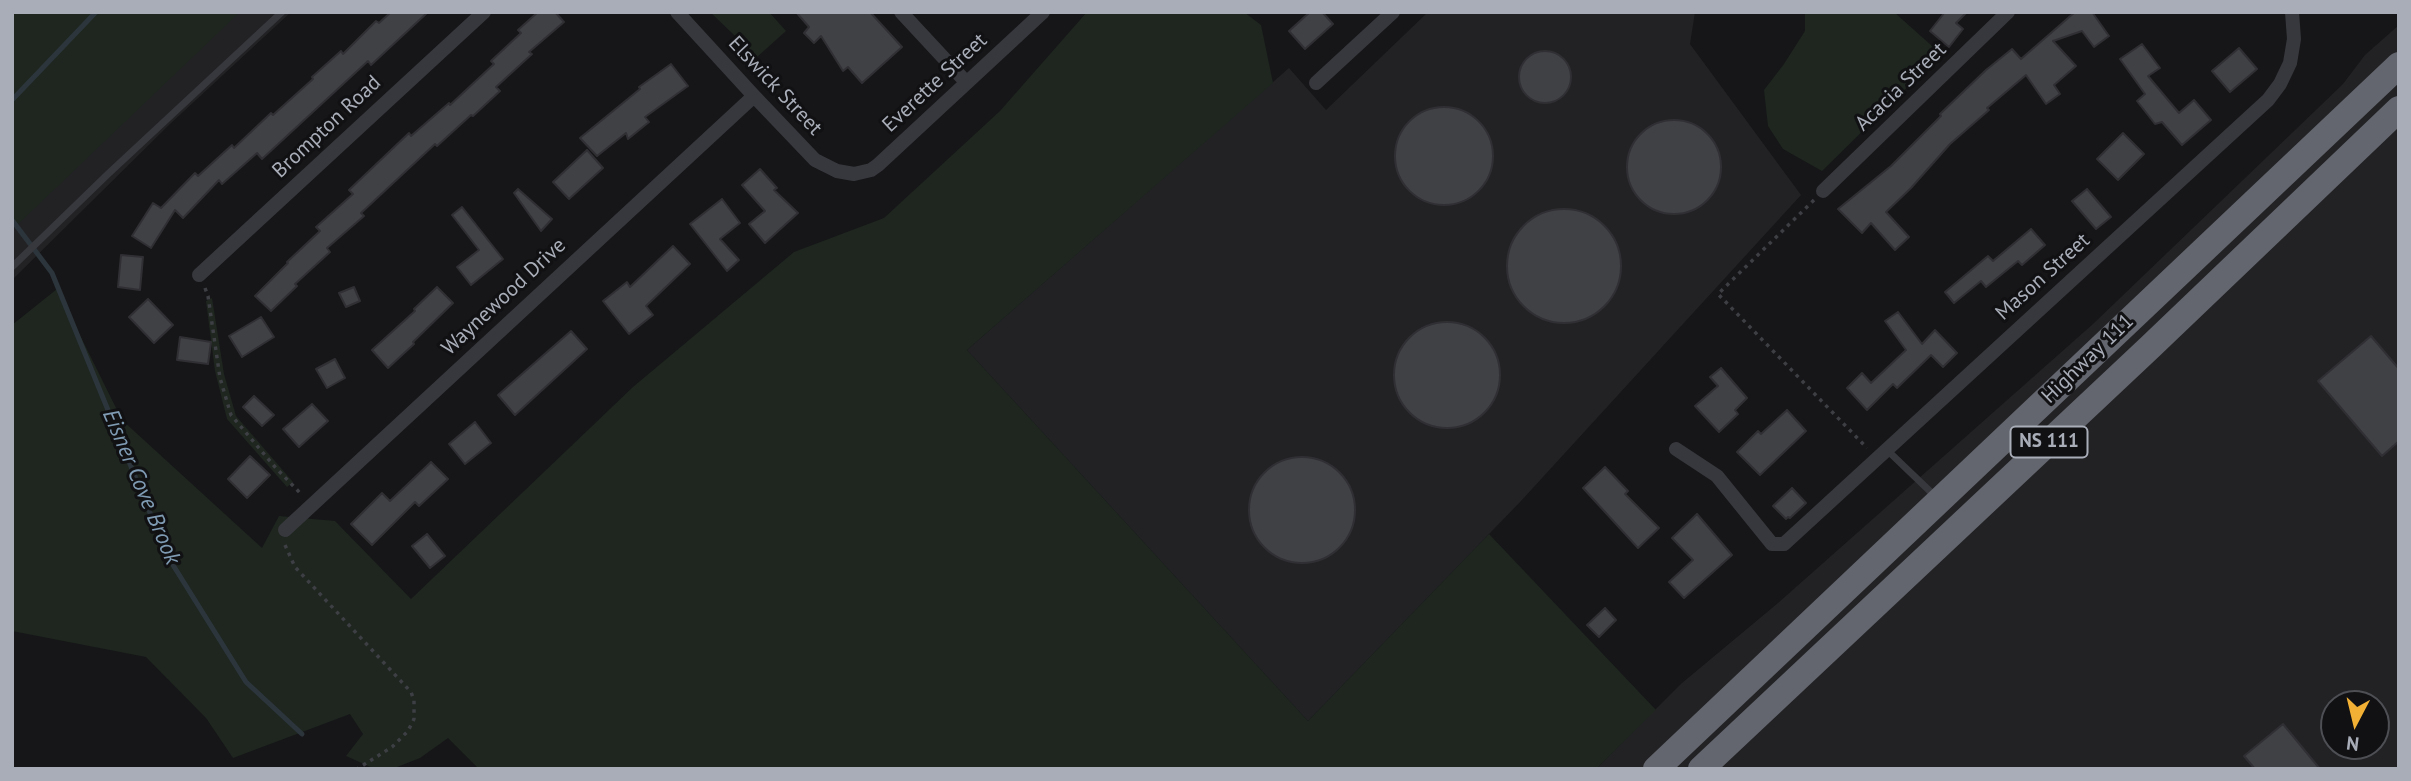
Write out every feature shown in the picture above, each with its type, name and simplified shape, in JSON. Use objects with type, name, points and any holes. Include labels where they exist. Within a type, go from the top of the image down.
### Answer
[{"type":"highway","name":"Highway 111","points":[[1656,769],[2399,65]]},
{"type":"highway","name":"Highway 111","points":[[1701,769],[2399,109]]},
{"type":"street","name":"Brompton Road","points":[[200,275],[484,12]]},
{"type":"street","name":"Elswick Street","points":[[677,12],[816,160],[837,171],[851,173]]},
{"type":"street","points":[[901,12],[966,82]]},
{"type":"street","name":"Everette Street","points":[[851,173],[864,172],[878,165],[1043,12]]},
{"type":"street","points":[[1316,83],[1393,12]]},
{"type":"street","name":"Acacia Street","points":[[1823,191],[2008,12]]},
{"type":"street","name":"Mason Street","points":[[1676,449],[1717,476],[1772,544],[1784,544],[2267,100],[2290,63],[2294,39],[2293,16]]},
{"type":"street","name":"Waynewood Drive","points":[[285,530],[310,504],[754,96]]},
{"type":"lane","points":[[12,267],[282,12]]},
{"type":"lane","points":[[1883,455],[1939,500]]},
{"type":"path","points":[[1823,191],[1718,294],[1883,455]]},
{"type":"path","points":[[200,275],[208,296],[220,378],[231,415],[310,504]]},
{"type":"path","points":[[285,530],[282,540],[295,567],[411,692],[414,700],[414,719],[408,731],[392,747],[357,769]]},
{"type":"shaded area","points":[[12,12],[291,12],[170,124],[12,280]]},
{"type":"shaded area","points":[[12,12],[240,12],[12,230]]},
{"type":"shaded area","points":[[710,12],[769,12],[786,31],[757,57]]},
{"type":"shaded area","points":[[1087,12],[1244,12],[1261,25],[1273,83],[967,350],[1308,721],[1489,534],[1656,710],[1596,769],[479,769],[448,738],[420,758],[392,769],[375,769],[346,756],[363,734],[350,714],[233,758],[206,718],[146,657],[12,631],[12,325],[57,289],[122,420],[262,548],[279,516],[335,521],[411,599],[633,387],[794,252],[884,218],[1000,111]]},
{"type":"shaded area","points":[[1428,12],[1695,12],[1690,44],[1801,195],[1521,501],[1308,721],[967,350],[1289,68],[1326,110]]},
{"type":"shaded area","points":[[1805,12],[1894,12],[1941,54],[1822,171],[1783,149],[1768,126],[1764,90],[1805,31]]},
{"type":"shaded area","points":[[2399,25],[2399,769],[1596,769],[1682,683],[1778,603],[2093,324],[2343,84],[2365,55]]},
{"type":"shaded area","points":[[212,298],[224,374],[236,416],[293,482],[287,487],[227,419],[215,371],[206,301]]},
{"type":"building","points":[[391,12],[428,12],[371,65],[368,61],[262,159],[257,153],[222,184],[219,180],[183,218],[175,210],[151,248],[132,236],[153,203],[161,208],[195,173],[198,176],[232,145],[234,148],[341,51],[343,54],[376,21],[379,23]]},
{"type":"building","points":[[538,12],[555,12],[564,22],[529,52],[532,54],[496,87],[500,91],[437,146],[435,144],[361,213],[364,216],[327,248],[330,252],[295,284],[297,286],[271,311],[255,296],[320,231],[316,227],[353,194],[349,190],[409,133],[411,136],[449,103],[450,105],[494,64],[491,61],[521,33],[518,30]]},
{"type":"building","points":[[796,12],[870,12],[902,47],[862,83],[848,67],[843,71],[821,36],[814,43],[804,33],[809,27]]},
{"type":"building","points":[[1310,12],[1322,12],[1333,24],[1305,49],[1289,31]]},
{"type":"building","points":[[1945,12],[1967,12],[1956,23],[1963,29],[1949,47],[1930,31]]},
{"type":"building","points":[[2075,12],[2092,12],[2109,36],[2094,47],[2082,31],[2053,41],[2076,66],[2054,85],[2060,94],[2046,104],[2026,75],[1950,144],[1886,212],[1909,237],[1895,250],[1871,223],[1862,233],[1838,209],[1891,166],[1986,70],[2012,49],[2021,59]]},
{"type":"building","points":[[2142,44],[2160,68],[2148,76],[2179,113],[2194,100],[2211,120],[2182,145],[2162,122],[2155,124],[2137,101],[2145,94],[2120,59]]},
{"type":"building","points":[[2239,48],[2257,69],[2230,92],[2212,71]]},
{"type":"building","points":[[1545,51],[1555,53],[1563,59],[1569,67],[1569,87],[1563,95],[1555,101],[1545,103],[1535,101],[1527,95],[1521,87],[1519,77],[1521,67],[1527,59],[1535,53]]},
{"type":"building","points":[[671,64],[688,86],[645,117],[649,122],[628,139],[626,133],[597,156],[580,138],[640,89],[639,87]]},
{"type":"building","points":[[1444,107],[1463,110],[1479,121],[1490,137],[1493,156],[1490,175],[1479,191],[1463,202],[1444,205],[1425,202],[1409,191],[1398,175],[1395,156],[1398,137],[1409,121],[1425,110]]},
{"type":"building","points":[[1674,120],[1692,123],[1707,134],[1718,149],[1721,167],[1718,185],[1707,200],[1692,211],[1674,214],[1656,211],[1641,200],[1630,185],[1627,167],[1630,149],[1641,134],[1656,123]]},
{"type":"building","points":[[2123,133],[2144,154],[2118,180],[2097,159]]},
{"type":"building","points":[[587,150],[603,168],[569,199],[553,182]]},
{"type":"building","points":[[760,169],[777,188],[774,190],[798,213],[765,243],[749,224],[765,211],[742,185]]},
{"type":"building","points":[[518,189],[552,219],[541,231],[514,193]]},
{"type":"building","points":[[2087,189],[2111,217],[2096,229],[2072,201]]},
{"type":"building","points":[[722,199],[740,223],[720,239],[739,260],[727,271],[690,224]]},
{"type":"building","points":[[462,207],[503,259],[471,285],[457,267],[479,250],[452,215]]},
{"type":"building","points":[[1564,209],[1586,213],[1604,226],[1617,244],[1621,266],[1617,288],[1604,306],[1586,319],[1564,323],[1542,319],[1524,306],[1511,288],[1507,266],[1511,244],[1524,226],[1542,213]]},
{"type":"building","points":[[2031,229],[2045,245],[2022,265],[2018,261],[1986,287],[1981,281],[1954,303],[1945,292],[1988,256],[1993,261]]},
{"type":"building","points":[[673,246],[690,264],[646,306],[653,315],[629,334],[603,301],[627,282],[630,287]]},
{"type":"building","points":[[121,255],[143,257],[140,290],[118,287]]},
{"type":"building","points":[[354,287],[360,301],[346,307],[339,293]]},
{"type":"building","points":[[437,287],[453,303],[388,368],[372,350]]},
{"type":"building","points":[[148,299],[173,325],[154,343],[129,317]]},
{"type":"building","points":[[1898,312],[1922,344],[1935,330],[1957,353],[1943,367],[1931,355],[1897,388],[1893,384],[1867,410],[1847,388],[1862,373],[1871,383],[1906,350],[1885,321]]},
{"type":"building","points":[[261,317],[274,337],[242,357],[229,336]]},
{"type":"building","points":[[1447,322],[1467,326],[1485,337],[1496,355],[1500,375],[1496,395],[1485,413],[1467,424],[1447,428],[1427,424],[1409,413],[1398,395],[1394,375],[1398,355],[1409,337],[1427,326]]},
{"type":"building","points":[[571,331],[587,349],[515,415],[498,395]]},
{"type":"building","points":[[2371,336],[2399,369],[2399,441],[2382,456],[2318,381]]},
{"type":"building","points":[[180,337],[211,342],[208,364],[177,360]]},
{"type":"building","points":[[335,359],[345,378],[327,388],[316,369]]},
{"type":"building","points":[[1721,368],[1747,398],[1735,410],[1738,414],[1719,432],[1695,406],[1718,386],[1710,377]]},
{"type":"building","points":[[254,396],[274,415],[262,426],[243,407]]},
{"type":"building","points":[[312,404],[328,421],[299,447],[283,429]]},
{"type":"building","points":[[1787,410],[1806,431],[1760,475],[1737,452],[1758,431],[1761,434]]},
{"type":"building","points":[[475,422],[491,443],[465,464],[449,444]]},
{"type":"building","points":[[250,456],[270,475],[247,498],[228,479]]},
{"type":"building","points":[[1302,457],[1322,461],[1340,472],[1351,490],[1355,510],[1351,530],[1340,548],[1322,559],[1302,563],[1282,559],[1264,548],[1253,530],[1249,510],[1253,490],[1264,472],[1282,461]]},
{"type":"building","points":[[431,462],[448,479],[419,506],[415,502],[372,545],[351,524],[382,493],[390,501]]},
{"type":"building","points":[[1605,467],[1628,491],[1625,494],[1659,528],[1638,548],[1583,488]]},
{"type":"building","points":[[1792,488],[1806,503],[1786,519],[1773,506]]},
{"type":"building","points":[[1697,514],[1732,555],[1684,598],[1669,582],[1693,560],[1672,538]]},
{"type":"building","points":[[427,534],[445,556],[430,568],[412,546]]},
{"type":"building","points":[[1605,608],[1616,620],[1599,637],[1587,625]]},
{"type":"building","points":[[2283,724],[2320,769],[2255,769],[2244,756]]},
{"type":"waterway","name":"Eisner Cove Brook","points":[[12,100],[96,12]]},
{"type":"waterway","name":"Eisner Cove Brook","points":[[12,220],[52,273],[168,557],[246,682],[302,734]]}]
